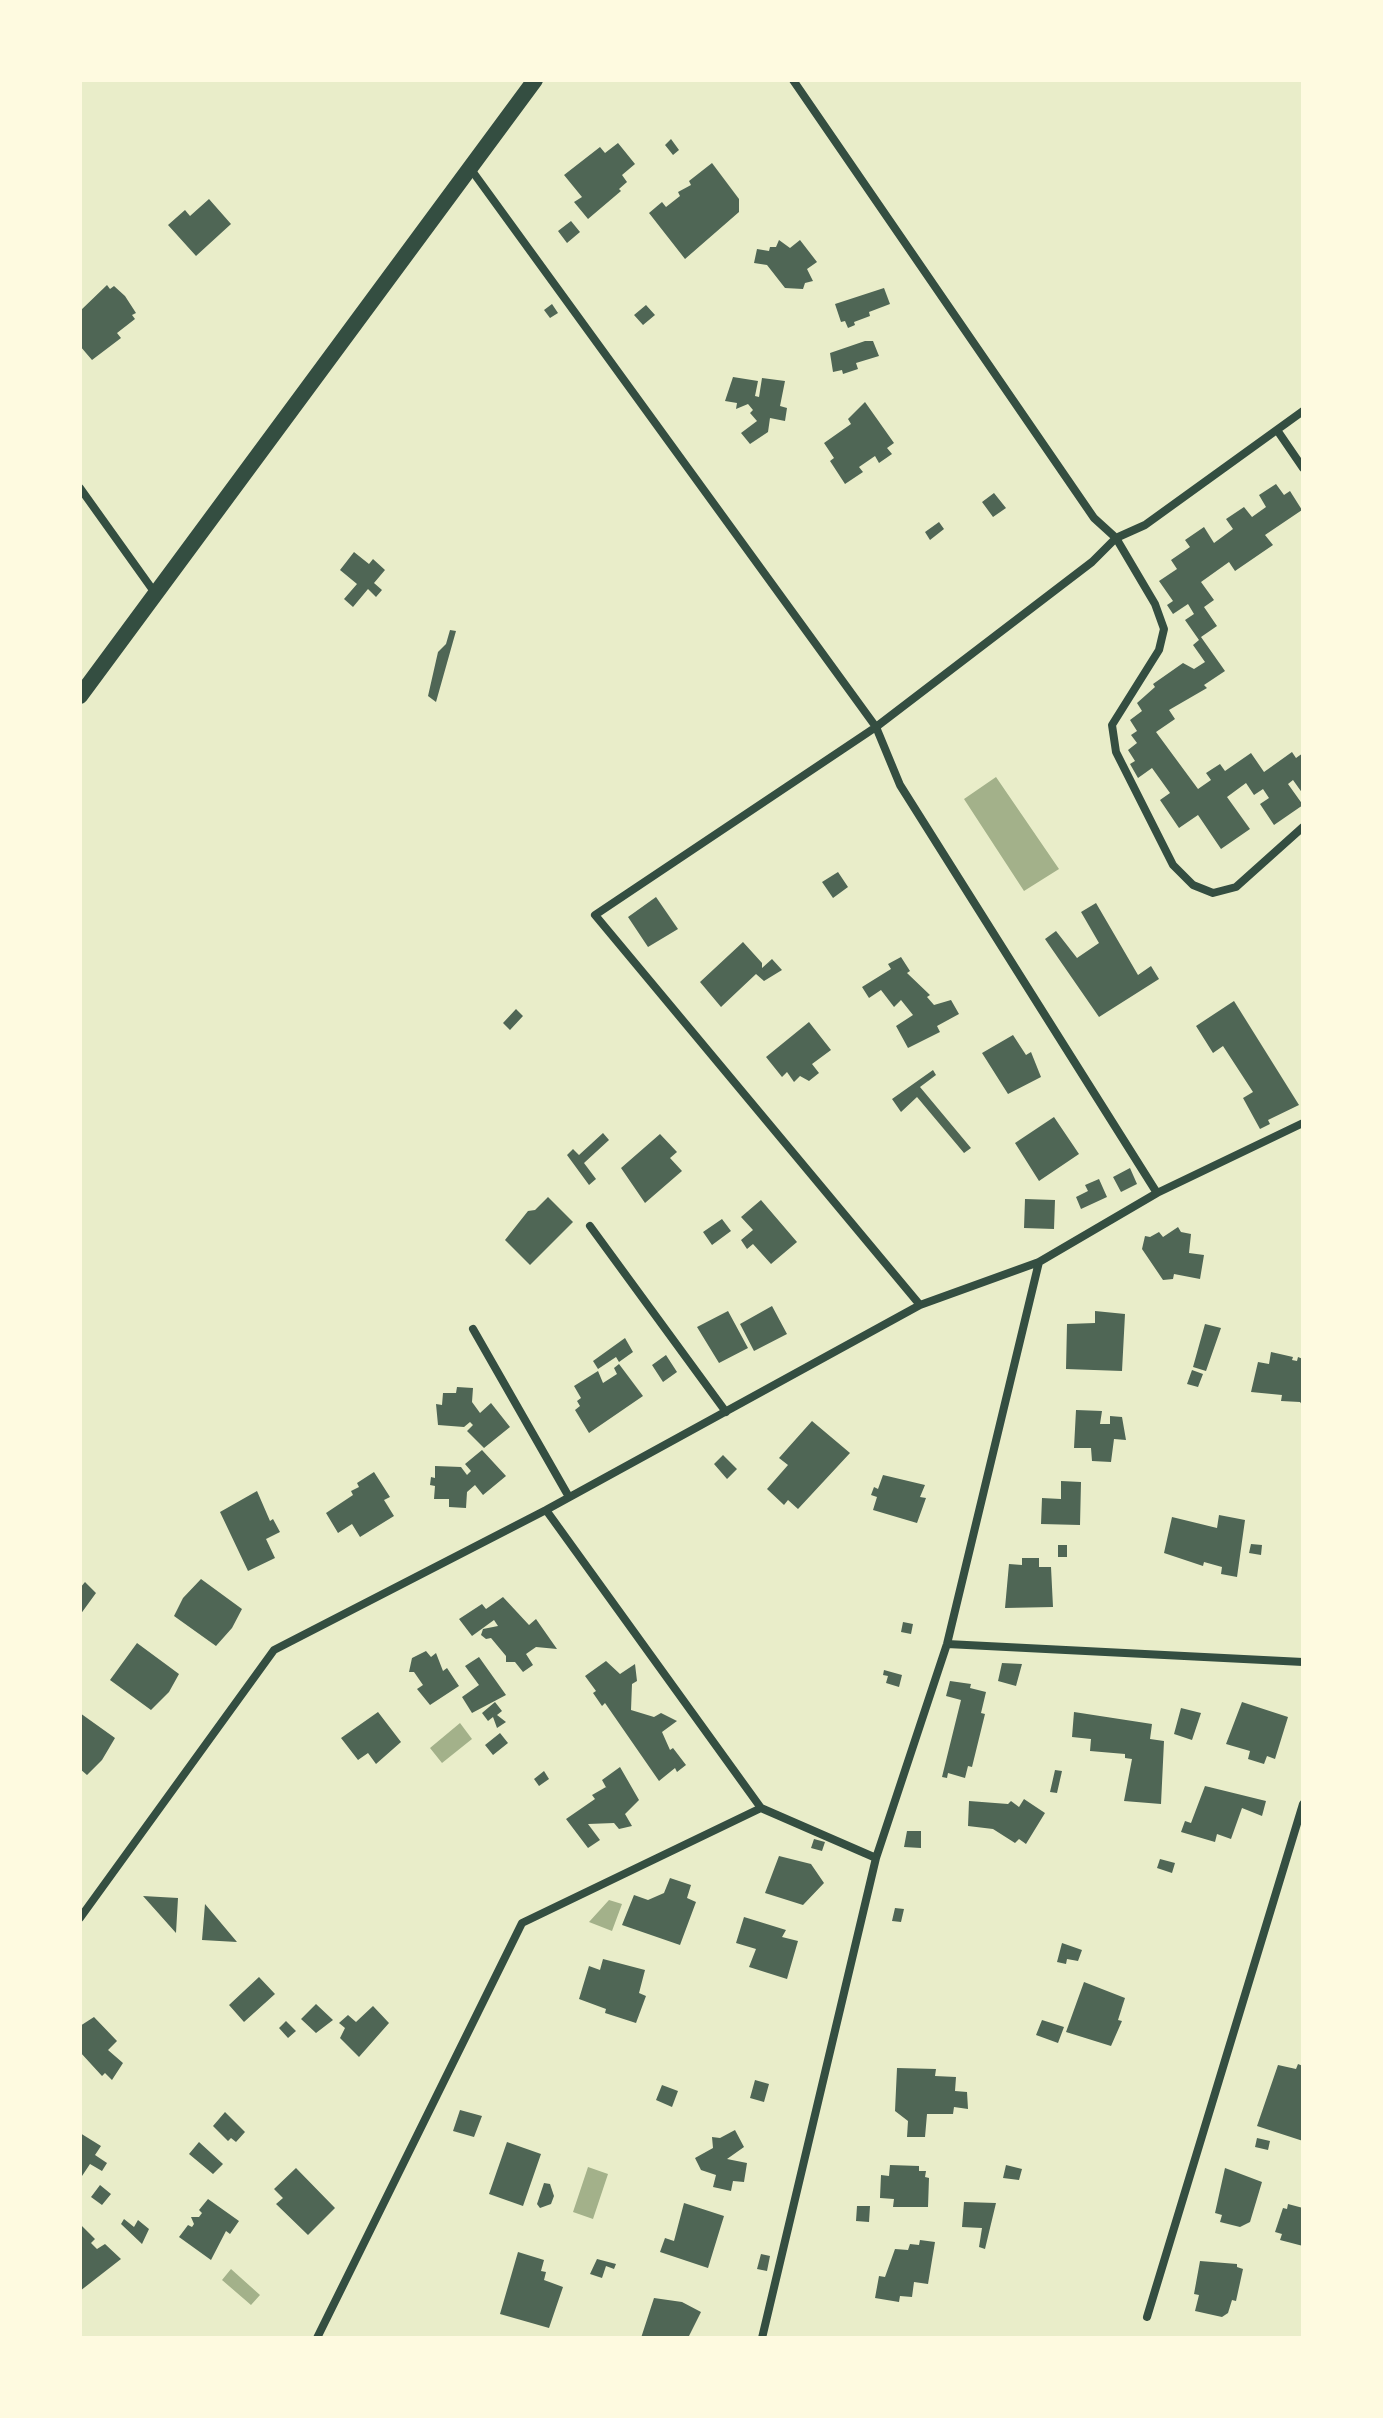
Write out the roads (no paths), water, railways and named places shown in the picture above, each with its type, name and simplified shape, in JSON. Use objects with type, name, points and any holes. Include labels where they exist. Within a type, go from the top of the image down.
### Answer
[{"type":"main road","points":[[80,696],[535,80]]},
{"type":"street","points":[[793,80],[1094,518],[1116,538],[1155,604],[1164,629],[1159,650],[1112,725],[1116,752],[1173,865],[1193,885],[1213,893],[1236,887],[1303,827]]},
{"type":"street","points":[[470,168],[876,727],[900,785],[1157,1193]]},
{"type":"street","points":[[920,1305],[595,915],[876,727],[1092,562],[1116,538],[1145,525],[1303,411]]},
{"type":"street","points":[[1277,430],[1303,468]]},
{"type":"street","points":[[80,488],[156,594]]},
{"type":"street","points":[[80,1918],[274,1650],[546,1510],[920,1305],[1039,1262],[1157,1193],[1303,1123]]},
{"type":"street","points":[[590,1226],[726,1412]]},
{"type":"street","points":[[762,2338],[876,1858],[947,1644],[1039,1262]]},
{"type":"street","points":[[473,1329],[569,1497]]},
{"type":"street","points":[[546,1510],[761,1808],[876,1858]]},
{"type":"street","points":[[947,1644],[1303,1662]]},
{"type":"street","points":[[1147,2317],[1303,1804]]},
{"type":"street","points":[[317,2338],[522,1923],[761,1808]]}]
